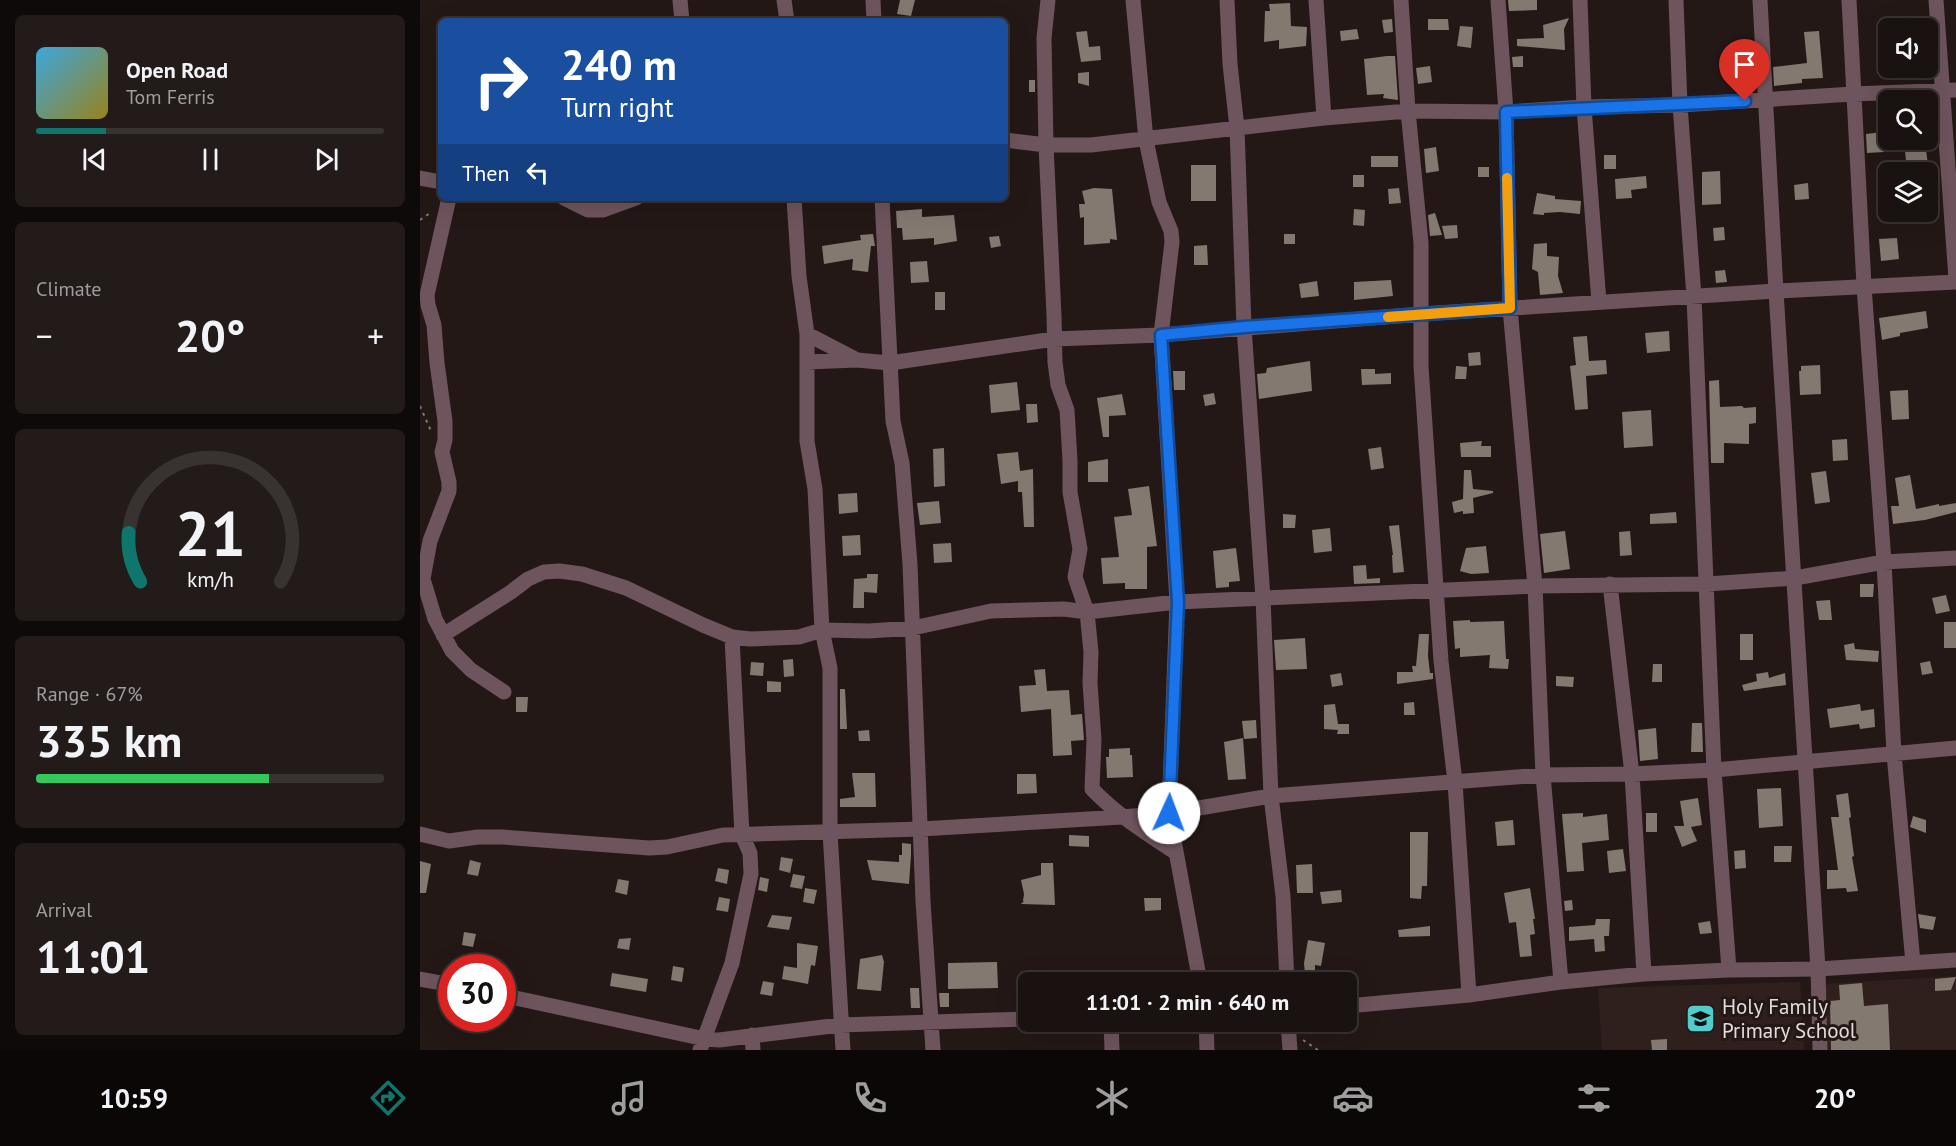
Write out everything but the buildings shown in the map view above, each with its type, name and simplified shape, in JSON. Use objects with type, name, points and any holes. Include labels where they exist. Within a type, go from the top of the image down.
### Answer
[{"type":"street","points":[[680,0],[682,18]]},
{"type":"street","points":[[784,0],[787,18]]},
{"type":"street","points":[[873,0],[874,18]]},
{"type":"street","points":[[1048,0],[1044,38],[1054,362],[1058,385],[1067,410],[1070,492],[1080,549],[1075,577],[1087,612],[1091,652],[1090,683],[1094,740],[1092,789],[1122,817],[1176,853]]},
{"type":"street","points":[[1133,0],[1146,140],[1159,202],[1171,231],[1172,243],[1161,335],[1178,602],[1169,813],[1198,972]]},
{"type":"street","points":[[1227,0],[1230,64],[1237,128],[1244,327],[1263,598],[1271,796],[1283,896],[1287,972]]},
{"type":"street","points":[[1316,0],[1324,118]]},
{"type":"street","points":[[1401,0],[1420,243],[1421,366],[1441,662],[1455,782],[1469,996]]},
{"type":"street","points":[[1498,0],[1506,112],[1510,308],[1535,585],[1544,776],[1561,982]]},
{"type":"street","points":[[1580,0],[1584,107],[1599,302]]},
{"type":"street","points":[[1676,0],[1680,105],[1694,297],[1714,770],[1729,970]]},
{"type":"street","points":[[1760,0],[1818,969],[1820,1050]]},
{"type":"street","points":[[1849,0],[1864,286],[1884,562],[1894,754],[1913,963]]},
{"type":"street","points":[[807,362],[857,360],[890,363],[1054,339],[1161,335],[1421,314],[1956,281],[1949,90],[1936,0]]},
{"type":"street","points":[[1008,140],[1046,145],[1090,145],[1324,118],[1408,111],[1506,112],[1949,90]]},
{"type":"street","points":[[420,178],[438,181]]},
{"type":"street","points":[[448,201],[428,295],[428,305],[435,333],[445,422],[442,452],[449,491],[430,541],[423,579],[435,619],[452,651],[471,669],[504,692]]},
{"type":"street","points":[[570,201],[588,210],[603,210],[628,201]]},
{"type":"street","points":[[794,201],[799,276],[807,334],[807,441],[815,489],[822,630],[830,668],[830,832],[843,1050]]},
{"type":"street","points":[[882,201],[893,421],[902,463],[913,628],[914,720],[933,1050]]},
{"type":"street","points":[[807,334],[857,360]]},
{"type":"street","points":[[443,635],[528,579],[544,572],[559,571],[582,574],[626,588],[686,618],[732,637],[750,639],[799,637],[822,630],[869,631],[913,628],[991,611],[1064,609],[1087,612],[1178,602],[1535,585],[1707,584],[1795,578],[1884,562],[1956,558]]},
{"type":"street","points":[[1610,584],[1632,774],[1644,974]]},
{"type":"street","points":[[703,1044],[732,963],[751,874],[750,853],[742,835],[732,637]]},
{"type":"street","points":[[420,834],[449,841],[478,837],[502,837],[566,840],[634,848],[667,847],[723,835],[921,829],[1122,817],[1169,813],[1271,796],[1544,776],[1714,770],[1956,748]]},
{"type":"street","points":[[1357,1005],[1469,996],[1561,982],[1644,974],[1818,969],[1956,960]]},
{"type":"street","points":[[420,979],[438,982]]},
{"type":"street","points":[[516,998],[703,1044],[719,1040],[753,1042],[840,1025],[1018,1019]]},
{"type":"street","points":[[1112,1032],[1113,1050]]},
{"type":"street","points":[[1206,1032],[1207,1050]]},
{"type":"street","points":[[1289,1032],[1290,1050]]},
{"type":"shaded area","points":[[1956,976],[1956,1050],[1827,1050],[1823,984]]},
{"type":"shaded area","name":"Holy Family Primary School","points":[[1800,982],[1804,1050],[1602,1050],[1598,988]]},
{"type":"slow traffic","points":[[1388,317],[1510,308],[1507,178]]},
{"type":"place","name":"Holy Family Primary School","points":[[1701,1019]]},
{"type":"route","points":[[1169,813],[1178,602],[1161,335],[1510,308],[1506,112],[1745,101]]}]
